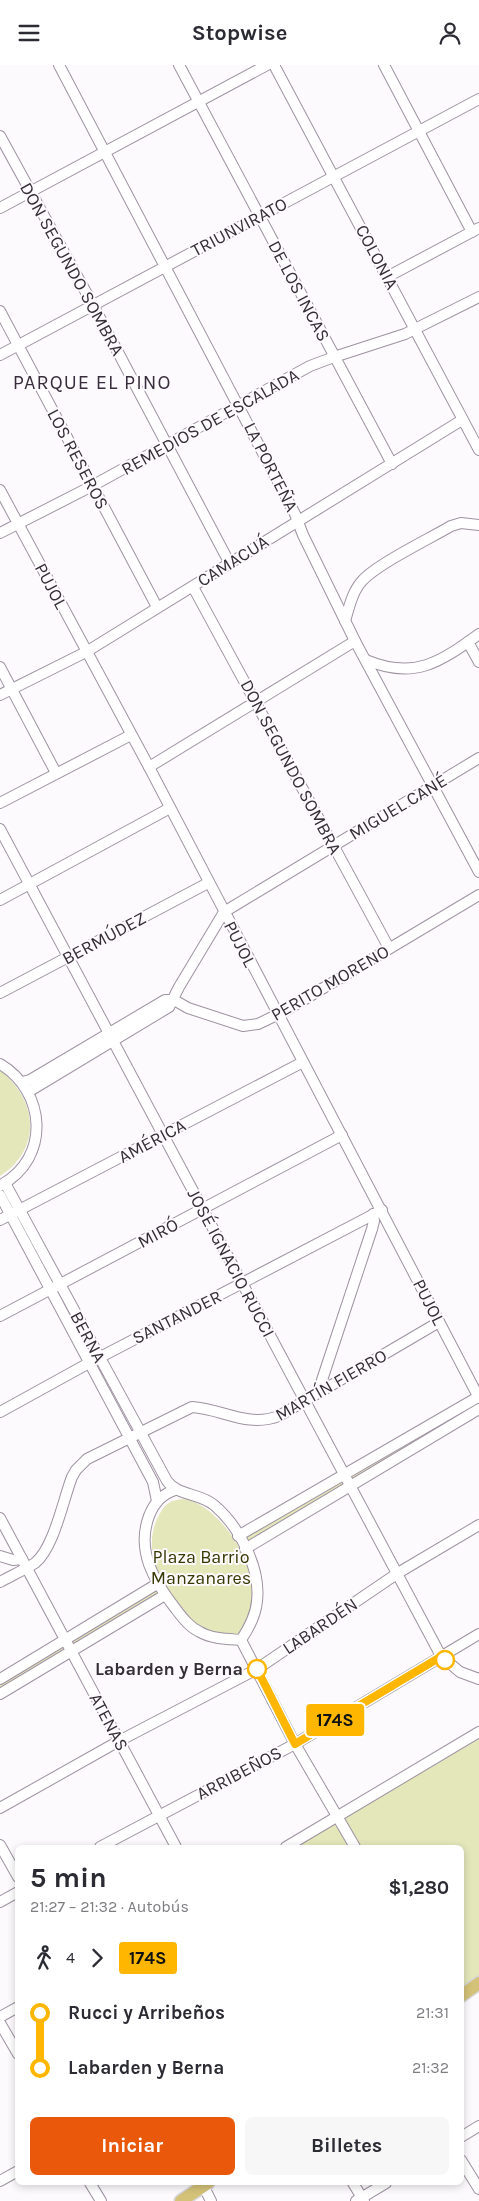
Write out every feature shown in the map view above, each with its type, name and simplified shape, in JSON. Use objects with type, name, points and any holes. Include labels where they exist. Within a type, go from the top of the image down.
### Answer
[{"type":"main road","points":[[464,1994],[479,1983]]},
{"type":"main road","points":[[182,2201],[204,2185]]},
{"type":"street","name":"LA PORTEÑA","points":[[59,65],[239,407],[298,522],[355,641],[479,872]]},
{"type":"street","name":"DE LOS INCAS","points":[[179,65],[392,463]]},
{"type":"street","points":[[0,208],[268,65]]},
{"type":"street","name":"COLONIA","points":[[274,65],[462,420],[478,446]]},
{"type":"street","points":[[384,65],[475,230],[387,277]]},
{"type":"street","name":"TRIUNVIRATO","points":[[0,355],[479,99]]},
{"type":"street","name":"DON SEGUNDO SOMBRA","points":[[0,136],[93,305],[229,562]]},
{"type":"street","name":"REMEDIOS DE ESCALADA","points":[[0,533],[92,486],[310,367],[415,330],[479,297]]},
{"type":"street","name":"LOS RESEROS","points":[[0,311],[157,607]]},
{"type":"street","name":"CAMACUÁ","points":[[0,695],[86,652],[157,607],[193,587],[229,562],[298,522],[462,420]]},
{"type":"street","name":"PUJOL","points":[[0,489],[149,767],[277,1016],[342,1135],[377,1212],[479,1398]]},
{"type":"street","points":[[345,621],[356,590],[362,580],[451,526],[461,523],[479,525]]},
{"type":"street","name":"DON SEGUNDO SOMBRA","points":[[193,587],[389,948]]},
{"type":"street","points":[[366,660],[393,669],[422,668],[479,634]]},
{"type":"street","points":[[149,767],[257,703],[355,641]]},
{"type":"street","points":[[468,642],[479,662]]},
{"type":"street","points":[[0,667],[56,773]]},
{"type":"street","points":[[0,803],[131,735]]},
{"type":"street","name":"MIGUEL CANÉ","points":[[174,1000],[179,987],[224,912],[479,758]]},
{"type":"street","points":[[0,900],[170,808]]},
{"type":"street","name":"JOSÉ IGNACIO RUCCI","points":[[0,829],[243,1283],[305,1403],[442,1656],[460,1672],[479,1679]]},
{"type":"street","name":"BERMÚDEZ","points":[[0,993],[208,883]]},
{"type":"street","name":"PERITO MORENO","points":[[174,1000],[188,1008],[243,1026],[258,1024],[277,1016],[479,895]]},
{"type":"street","points":[[28,1092],[112,1037],[164,1000],[174,1000]]},
{"type":"street","points":[[22,1082],[30,1080],[112,1037]]},
{"type":"street","name":"AMÉRICA","points":[[0,1220],[303,1062]]},
{"type":"street","name":"BERNA","points":[[0,1064],[22,1082],[36,1111],[35,1142],[24,1165],[3,1184],[50,1289],[153,1482],[157,1501]]},
{"type":"street","name":"MIRÓ","points":[[0,1316],[342,1135]]},
{"type":"street","name":"BERNA","points":[[0,1195],[15,1212],[60,1285],[139,1432],[167,1481],[175,1489]]},
{"type":"street","points":[[320,1393],[322,1380],[377,1212]]},
{"type":"street","name":"SANTANDER","points":[[0,1412],[89,1363],[377,1212]]},
{"type":"street","name":"MARTÍN FIERRO","points":[[0,1582],[24,1563],[35,1563],[46,1549],[76,1470],[87,1459],[192,1407],[245,1420],[266,1421],[305,1403],[439,1322]]},
{"type":"street","points":[[238,1536],[479,1398]]},
{"type":"street","points":[[245,1549],[479,1409]]},
{"type":"street","points":[[175,1489],[200,1497],[214,1505],[238,1536],[256,1576],[257,1602],[251,1624],[242,1640],[200,1633],[183,1619],[157,1584],[148,1562],[144,1540],[147,1522],[162,1495],[175,1489]]},
{"type":"street","name":"ATENAS","points":[[0,1518],[175,1845]]},
{"type":"street","name":"LABARDÉN","points":[[0,1808],[119,1741],[257,1669],[398,1573],[479,1525]]},
{"type":"street","points":[[0,1556],[24,1563]]},
{"type":"street","points":[[0,1679],[157,1584]]},
{"type":"street","points":[[0,1694],[165,1595]]},
{"type":"street","name":"ARRIBEÑOS","points":[[104,1845],[295,1744],[479,1634]]},
{"type":"street","points":[[242,1640],[295,1744],[354,1845]]},
{"type":"street","points":[[290,1845],[479,1732]]},
{"type":"street","points":[[0,1845],[15,1872]]},
{"type":"street","points":[[0,1902],[15,1894]]},
{"type":"street","points":[[0,2017],[15,2009]]},
{"type":"street","points":[[0,2023],[15,2049]]},
{"type":"street","points":[[464,2135],[479,2126]]},
{"type":"street","points":[[464,2165],[479,2189]]},
{"type":"street","points":[[0,2181],[15,2173]]},
{"type":"street","points":[[91,2185],[101,2201]]},
{"type":"street","points":[[205,2185],[211,2201]]},
{"type":"street","points":[[354,2185],[361,2200],[383,2185]]},
{"type":"green space","points":[[0,1070],[22,1095],[28,1109],[30,1124],[29,1138],[23,1152],[14,1165],[0,1176]]},
{"type":"green space","points":[[476,1400],[479,1406],[352,1481],[349,1476]]},
{"type":"green space","points":[[340,1479],[344,1487],[246,1544],[241,1537]]},
{"type":"green space","name":"Plaza Barrio Manzanares","points":[[183,1499],[196,1503],[208,1510],[220,1521],[239,1548],[246,1562],[254,1589],[254,1602],[245,1628],[237,1636],[206,1631],[199,1626],[179,1606],[162,1582],[153,1556],[154,1528],[159,1515],[166,1505],[175,1500]]},
{"type":"green space","points":[[156,1588],[159,1593],[71,1646],[68,1642]]},
{"type":"green space","points":[[62,1646],[64,1651],[0,1690],[0,1684]]},
{"type":"green space","points":[[479,1739],[479,1978],[464,1989],[464,1845],[360,1845],[345,1823],[346,1816]]},
{"type":"green space","points":[[334,1823],[349,1845],[297,1845]]},
{"type":"bus line","name":"174S","points":[[257,1669],[295,1744],[442,1656],[445,1660]]},
{"type":"place","name":"Labarden y Berna","points":[[257,1669]]},
{"type":"district","name":"PARQUE EL PINO","points":[[92,382]]}]
